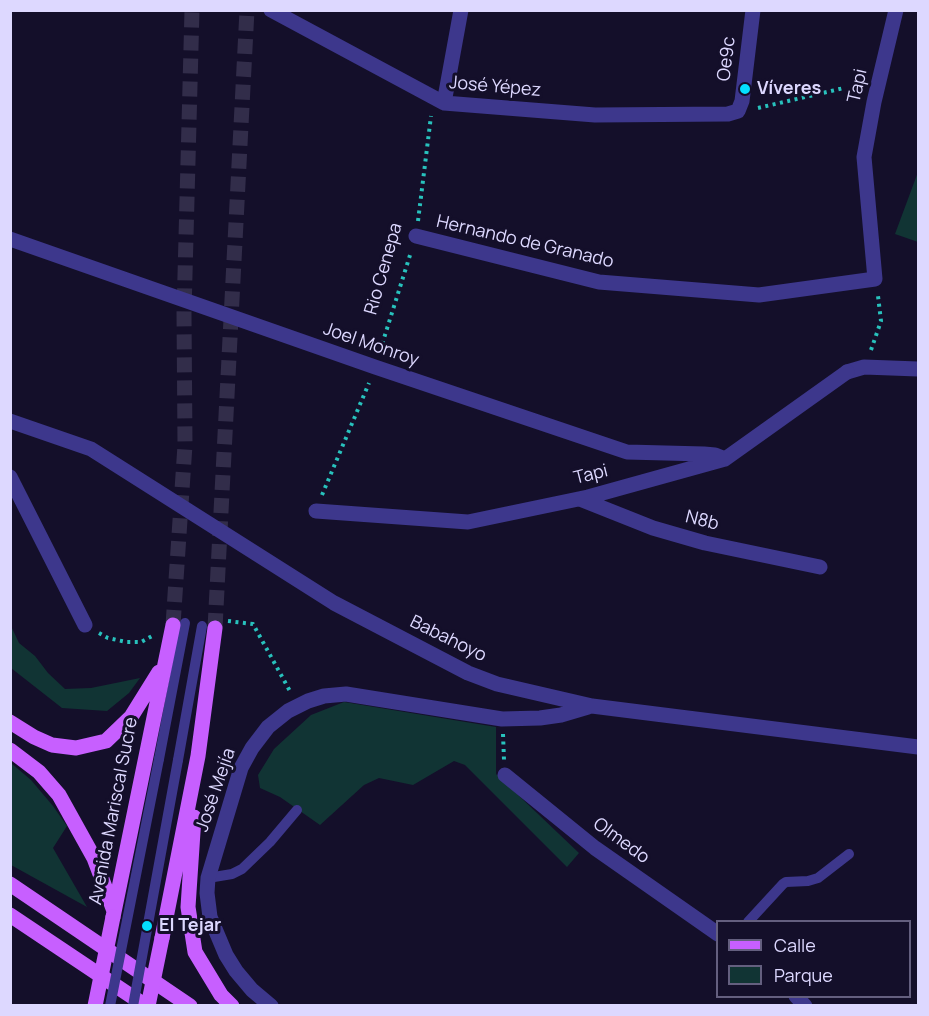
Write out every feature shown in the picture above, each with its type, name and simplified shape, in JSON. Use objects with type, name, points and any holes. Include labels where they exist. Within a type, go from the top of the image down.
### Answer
[{"type":"main road","name":"Avenida Mariscal Sucre","points":[[95,1005],[164,665],[179,624]]},
{"type":"main road","points":[[208,627],[188,907],[195,952],[221,995],[232,1005]]},
{"type":"main road","points":[[10,722],[52,745],[76,748],[106,741],[131,717],[164,665]]},
{"type":"main road","points":[[10,750],[39,772],[59,795],[94,858],[113,914]]},
{"type":"main road","points":[[10,915],[147,1005],[198,756]]},
{"type":"main road","points":[[10,884],[190,1005]]},
{"type":"street","name":"José Yépez","points":[[271,10],[438,106],[595,115],[728,114],[743,111]]},
{"type":"street","points":[[438,106],[461,10]]},
{"type":"street","name":"Oe9c","points":[[743,111],[742,101],[753,10]]},
{"type":"street","name":"Tapi","points":[[876,279],[864,157],[874,102],[896,10]]},
{"type":"street","name":"Hernando de Granado","points":[[416,236],[599,282],[759,296],[876,279]]},
{"type":"street","name":"Joel Monroy","points":[[10,239],[375,367],[627,452],[704,454],[725,459]]},
{"type":"street","name":"Tapi","points":[[318,505],[468,522],[580,499],[725,459],[847,372],[864,367],[918,369]]},
{"type":"street","name":"Babahoyo","points":[[10,420],[91,449],[334,603],[468,673],[497,684],[592,706],[918,747]]},
{"type":"street","points":[[10,477],[85,625]]},
{"type":"street","name":"N8b","points":[[580,499],[653,528],[705,543],[820,567]]},
{"type":"street","name":"José Mejía","points":[[271,1005],[247,984],[226,955],[210,917],[207,893],[208,878],[242,768],[252,748],[268,727],[288,711],[308,701],[346,693],[502,719],[561,715],[592,706]]},
{"type":"street","name":"Olmedo","points":[[505,776],[595,848],[716,933]]},
{"type":"lane","points":[[110,1005],[159,759],[179,624]]},
{"type":"lane","points":[[134,1005],[178,760],[208,627]]},
{"type":"lane","points":[[208,878],[232,874],[242,869],[270,842],[297,810]]},
{"type":"lane","points":[[749,920],[786,882],[818,878],[849,854]]},
{"type":"path","points":[[743,111],[844,88]]},
{"type":"path","name":"Rio Cenepa","points":[[318,505],[375,367],[416,236],[438,106]]},
{"type":"path","points":[[864,367],[881,321],[876,279]]},
{"type":"path","points":[[502,719],[505,776]]},
{"type":"green space","points":[[918,172],[918,242],[895,234]]},
{"type":"green space","points":[[11,626],[19,643],[35,656],[48,673],[65,689],[91,688],[140,678],[129,693],[107,711],[62,708],[11,668]]},
{"type":"green space","points":[[344,702],[496,727],[496,774],[579,853],[567,867],[465,765],[454,761],[413,785],[379,778],[364,785],[320,825],[280,797],[260,788],[258,775],[274,749],[311,715]]},
{"type":"green space","points":[[11,763],[31,780],[67,826],[53,848],[87,907],[11,865]]},
{"type":"tunnel","points":[[173,625],[185,445],[184,313],[192,10]]},
{"type":"tunnel","points":[[215,628],[247,10]]},
{"type":"place","name":"Víveres","points":[[745,89]]},
{"type":"place","name":"El Tejar","points":[[147,926]]}]
